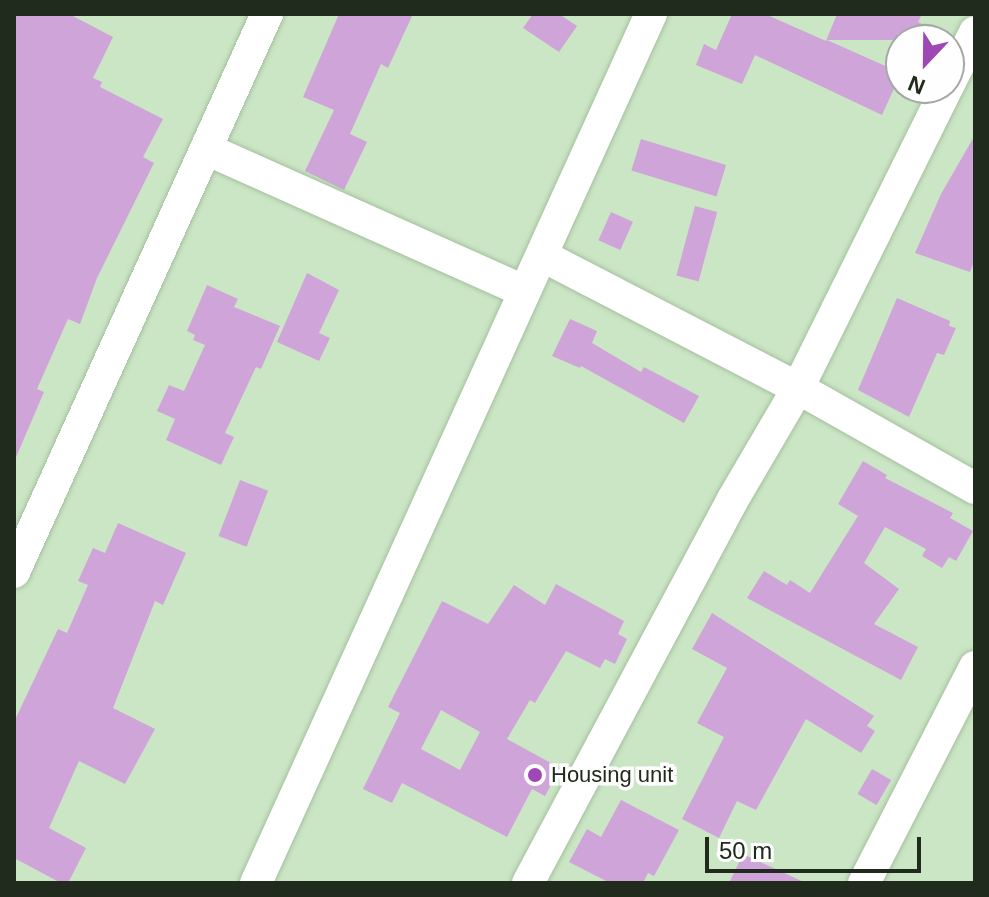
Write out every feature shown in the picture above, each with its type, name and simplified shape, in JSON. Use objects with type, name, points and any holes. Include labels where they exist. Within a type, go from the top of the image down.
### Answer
[{"type":"street","points":[[14,572],[267,14]]},
{"type":"street","points":[[256,883],[651,14]]},
{"type":"street","points":[[965,52],[975,32]]},
{"type":"street","points":[[528,883],[733,499],[798,388],[939,104]]},
{"type":"street","points":[[206,149],[523,291]]},
{"type":"street","points":[[543,256],[798,388],[975,488]]},
{"type":"street","points":[[864,883],[975,667]]},
{"type":"building","points":[[14,14],[69,14],[113,37],[93,78],[102,82],[100,87],[163,119],[143,157],[154,163],[97,278],[80,324],[68,319],[37,389],[44,392],[14,462]]},
{"type":"building","points":[[339,14],[413,14],[388,68],[381,64],[350,134],[367,142],[344,190],[305,171],[334,110],[303,97]]},
{"type":"building","points":[[533,14],[559,14],[577,26],[559,52],[523,28]]},
{"type":"building","points":[[732,14],[765,14],[826,41],[837,14],[922,14],[918,22],[922,24],[885,24],[885,40],[827,40],[885,66],[887,104],[882,115],[755,55],[742,84],[696,65],[704,44],[716,50]]},
{"type":"building","points":[[975,135],[975,259],[970,272],[915,253],[941,194]]},
{"type":"building","points":[[641,139],[726,165],[716,197],[631,171]]},
{"type":"building","points":[[695,206],[717,212],[699,281],[676,276]]},
{"type":"building","points":[[611,212],[633,222],[620,250],[598,240]]},
{"type":"building","points":[[307,273],[339,290],[319,333],[330,338],[319,361],[277,342]]},
{"type":"building","points":[[207,285],[238,299],[234,307],[280,326],[261,369],[256,367],[225,433],[234,437],[221,465],[166,440],[175,419],[157,411],[169,385],[184,391],[205,345],[193,340],[195,335],[187,331]]},
{"type":"building","points":[[897,298],[950,321],[949,326],[956,328],[944,355],[937,353],[909,417],[858,390]]},
{"type":"building","points":[[570,319],[597,331],[592,343],[641,372],[644,367],[699,396],[684,423],[581,366],[552,356]]},
{"type":"building","points":[[863,461],[887,475],[885,478],[953,513],[950,518],[973,531],[956,561],[949,557],[942,568],[922,556],[926,549],[885,527],[864,563],[899,589],[874,624],[918,647],[901,680],[747,598],[764,571],[787,585],[790,580],[810,593],[858,516],[838,504]]},
{"type":"building","points":[[240,480],[268,491],[247,547],[218,536]]},
{"type":"building","points":[[118,523],[186,553],[163,605],[155,601],[113,708],[155,729],[125,784],[79,761],[49,828],[86,848],[68,883],[61,883],[14,858],[14,722],[58,629],[67,633],[88,585],[78,581],[93,548],[105,553]]},
{"type":"building","points":[[556,584],[624,621],[618,634],[627,639],[615,664],[605,659],[600,668],[566,651],[535,703],[530,700],[507,739],[560,768],[545,796],[532,789],[507,837],[402,783],[392,803],[363,789],[400,713],[388,707],[442,601],[488,624],[514,585],[545,605]],"holes":[[[441,710],[480,732],[460,770],[421,749]]]},
{"type":"building","points":[[712,613],[874,716],[867,726],[875,731],[861,753],[806,719],[756,810],[737,801],[719,838],[682,819],[724,737],[697,723],[727,668],[692,649]]},
{"type":"building","points":[[872,769],[891,780],[877,805],[858,794]]},
{"type":"building","points":[[621,800],[679,830],[654,876],[648,873],[643,883],[610,883],[569,862],[587,829],[601,837]]},
{"type":"building","points":[[743,854],[806,883],[729,883]]},
{"type":"place","name":"Housing unit","points":[[535,775]]}]
